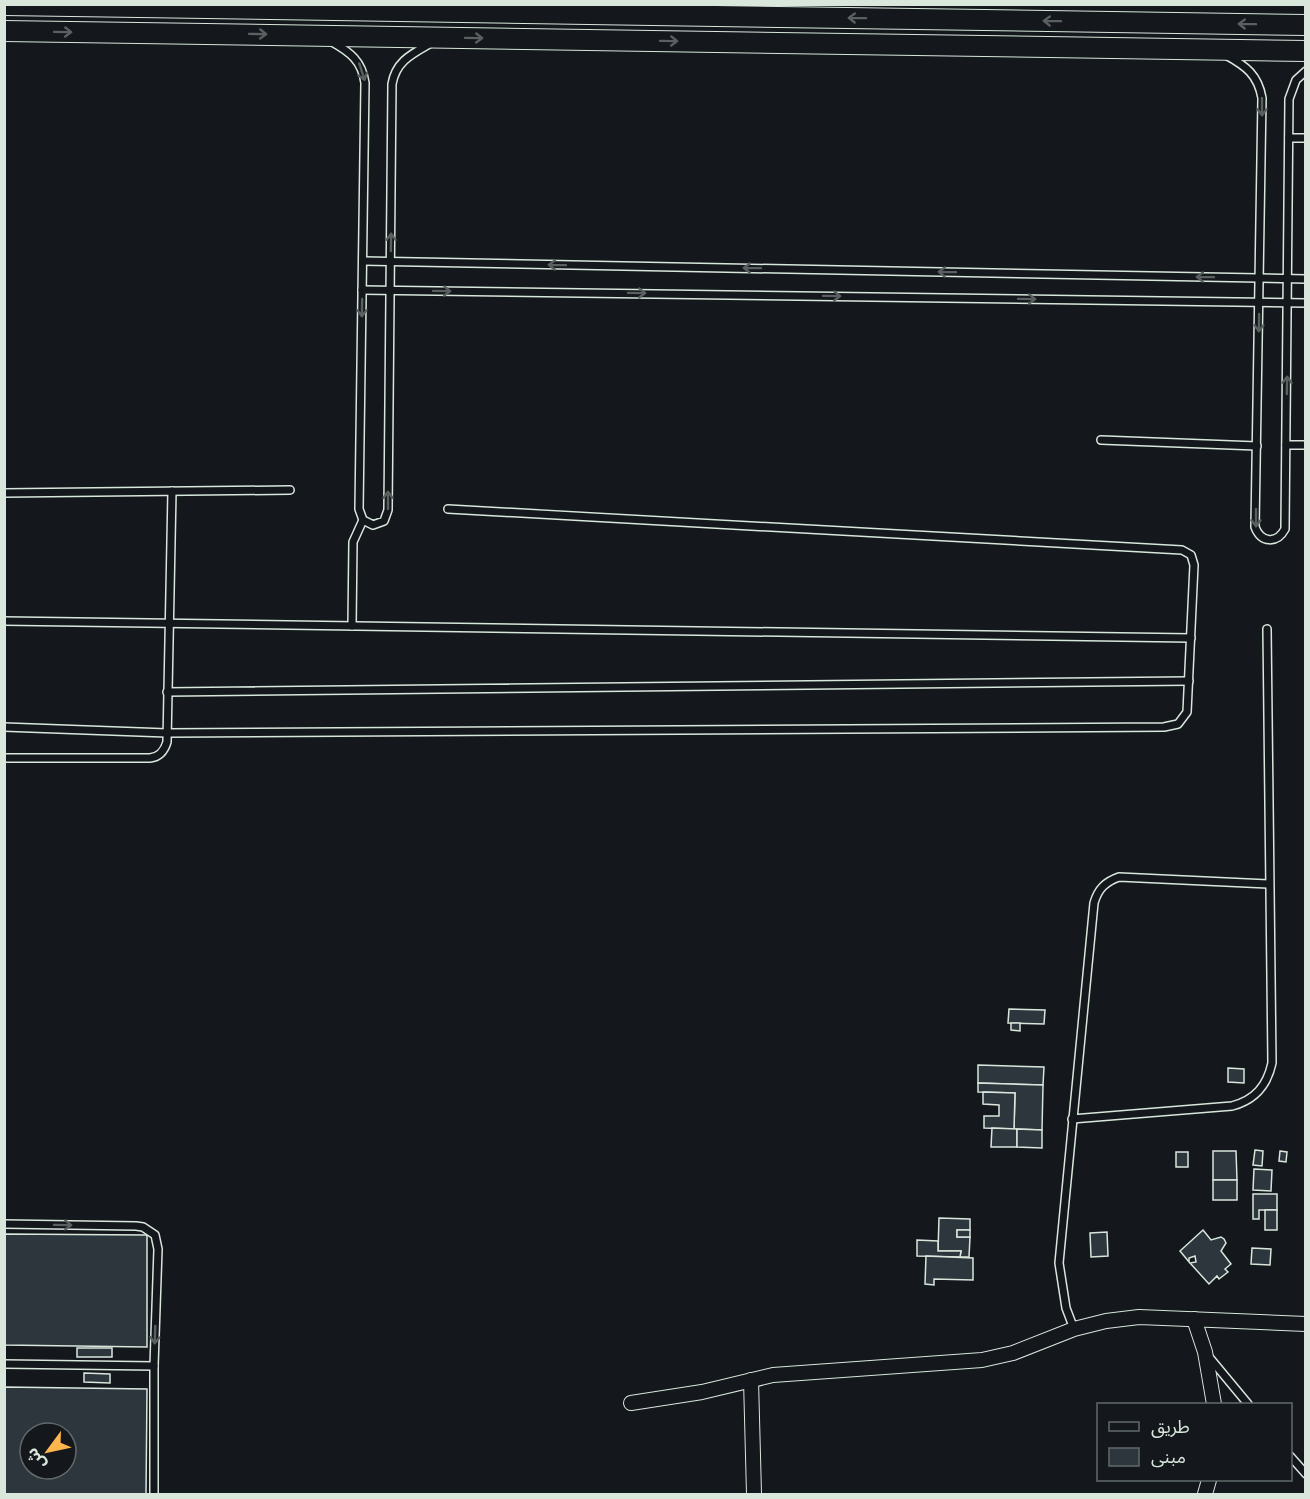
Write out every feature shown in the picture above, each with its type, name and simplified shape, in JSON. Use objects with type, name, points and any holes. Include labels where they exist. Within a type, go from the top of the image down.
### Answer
[{"type":"street","points":[[4,5],[1305,25]]},
{"type":"street","points":[[355,36],[366,23],[362,11],[357,11]]},
{"type":"street","points":[[4,31],[1305,51]]},
{"type":"street","points":[[631,1403],[809,1371],[982,1360],[1013,1353],[1074,1329],[1106,1321],[1139,1317],[1305,1324]]},
{"type":"street","points":[[1194,1319],[1205,1352],[1214,1403]]},
{"type":"street","points":[[751,1380],[754,1494]]},
{"type":"lane","points":[[319,35],[352,55],[364,73],[365,83],[359,509],[367,524],[379,524],[384,520],[388,510],[394,74],[405,58],[441,38]]},
{"type":"lane","points":[[1216,50],[1249,70],[1256,78],[1262,98],[1255,527],[1258,534],[1270,540],[1282,535],[1285,529],[1291,89],[1305,71]]},
{"type":"lane","points":[[1289,138],[1305,138]]},
{"type":"lane","points":[[363,261],[1305,279]]},
{"type":"lane","points":[[362,290],[1305,303]]},
{"type":"lane","points":[[1101,440],[1257,446]]},
{"type":"lane","points":[[1286,445],[1305,445]]},
{"type":"lane","points":[[4,493],[290,490]]},
{"type":"lane","points":[[4,758],[150,758],[163,752],[167,733],[172,491]]},
{"type":"lane","points":[[4,727],[167,733],[1164,727],[1178,724],[1187,712],[1194,565],[1191,555],[1182,550],[448,509]]},
{"type":"lane","points":[[352,626],[353,542],[363,520]]},
{"type":"lane","points":[[4,621],[1191,638]]},
{"type":"lane","points":[[1072,1119],[1232,1106],[1244,1103],[1255,1096],[1269,1075],[1272,1062],[1268,884],[1267,629]]},
{"type":"lane","points":[[167,692],[1189,681]]},
{"type":"lane","points":[[1074,1329],[1061,1286],[1059,1263],[1094,903],[1097,894],[1102,886],[1119,877],[1128,876],[1268,884]]},
{"type":"lane","points":[[4,1224],[136,1226],[149,1230],[154,1235],[158,1248],[154,1366],[154,1494]]},
{"type":"lane","points":[[1205,1352],[1247,1403]]},
{"type":"lane","points":[[4,1364],[154,1366]]},
{"type":"lane","points":[[1292,1458],[1305,1474]]},
{"type":"building","points":[[1009,1009],[1045,1010],[1044,1024],[1008,1023]]},
{"type":"building","points":[[1011,1023],[1020,1023],[1020,1031],[1011,1030]]},
{"type":"building","points":[[978,1065],[1044,1067],[1043,1085],[978,1083]]},
{"type":"building","points":[[1228,1068],[1244,1069],[1244,1083],[1228,1082]]},
{"type":"building","points":[[978,1083],[1043,1085],[1042,1130],[1014,1129],[1015,1093],[978,1092]]},
{"type":"building","points":[[983,1092],[1015,1093],[1014,1129],[984,1128],[984,1116],[999,1116],[999,1105],[983,1104]]},
{"type":"building","points":[[992,1128],[1017,1129],[1017,1147],[991,1147]]},
{"type":"building","points":[[1017,1129],[1042,1130],[1042,1148],[1017,1147]]},
{"type":"building","points":[[1255,1150],[1263,1151],[1262,1166],[1253,1165]]},
{"type":"building","points":[[1213,1151],[1236,1151],[1237,1180],[1213,1180]]},
{"type":"building","points":[[1280,1151],[1287,1152],[1286,1162],[1279,1161]]},
{"type":"building","points":[[1176,1152],[1188,1152],[1188,1167],[1176,1167]]},
{"type":"building","points":[[1254,1169],[1272,1170],[1271,1191],[1253,1190]]},
{"type":"building","points":[[1213,1180],[1237,1180],[1237,1200],[1213,1200]]},
{"type":"building","points":[[1253,1194],[1277,1194],[1277,1210],[1259,1210],[1259,1219],[1253,1219]]},
{"type":"building","points":[[1265,1210],[1277,1210],[1277,1230],[1265,1230]]},
{"type":"building","points":[[939,1218],[970,1219],[970,1230],[957,1230],[957,1237],[970,1237],[969,1257],[960,1257],[961,1251],[938,1251]]},
{"type":"building","points":[[957,1230],[970,1230],[970,1237],[957,1237]]},
{"type":"building","points":[[1203,1230],[1211,1240],[1221,1237],[1224,1239],[1226,1243],[1221,1251],[1231,1264],[1225,1269],[1228,1272],[1219,1279],[1217,1276],[1209,1284],[1190,1263],[1196,1262],[1195,1256],[1189,1258],[1189,1262],[1180,1251]]},
{"type":"building","points":[[1107,1232],[1108,1256],[1091,1257],[1090,1233]]},
{"type":"building","points":[[4,1234],[147,1235],[147,1347],[4,1345]]},
{"type":"building","points":[[917,1240],[938,1241],[938,1251],[961,1251],[960,1257],[917,1256]]},
{"type":"building","points":[[1252,1248],[1271,1249],[1270,1265],[1251,1264]]},
{"type":"building","points":[[926,1256],[973,1258],[973,1280],[934,1279],[934,1285],[925,1284]]},
{"type":"building","points":[[77,1348],[112,1348],[112,1357],[77,1357]]},
{"type":"building","points":[[84,1373],[110,1374],[110,1383],[84,1382]]},
{"type":"building","points":[[4,1387],[147,1389],[146,1494],[4,1494]]}]
